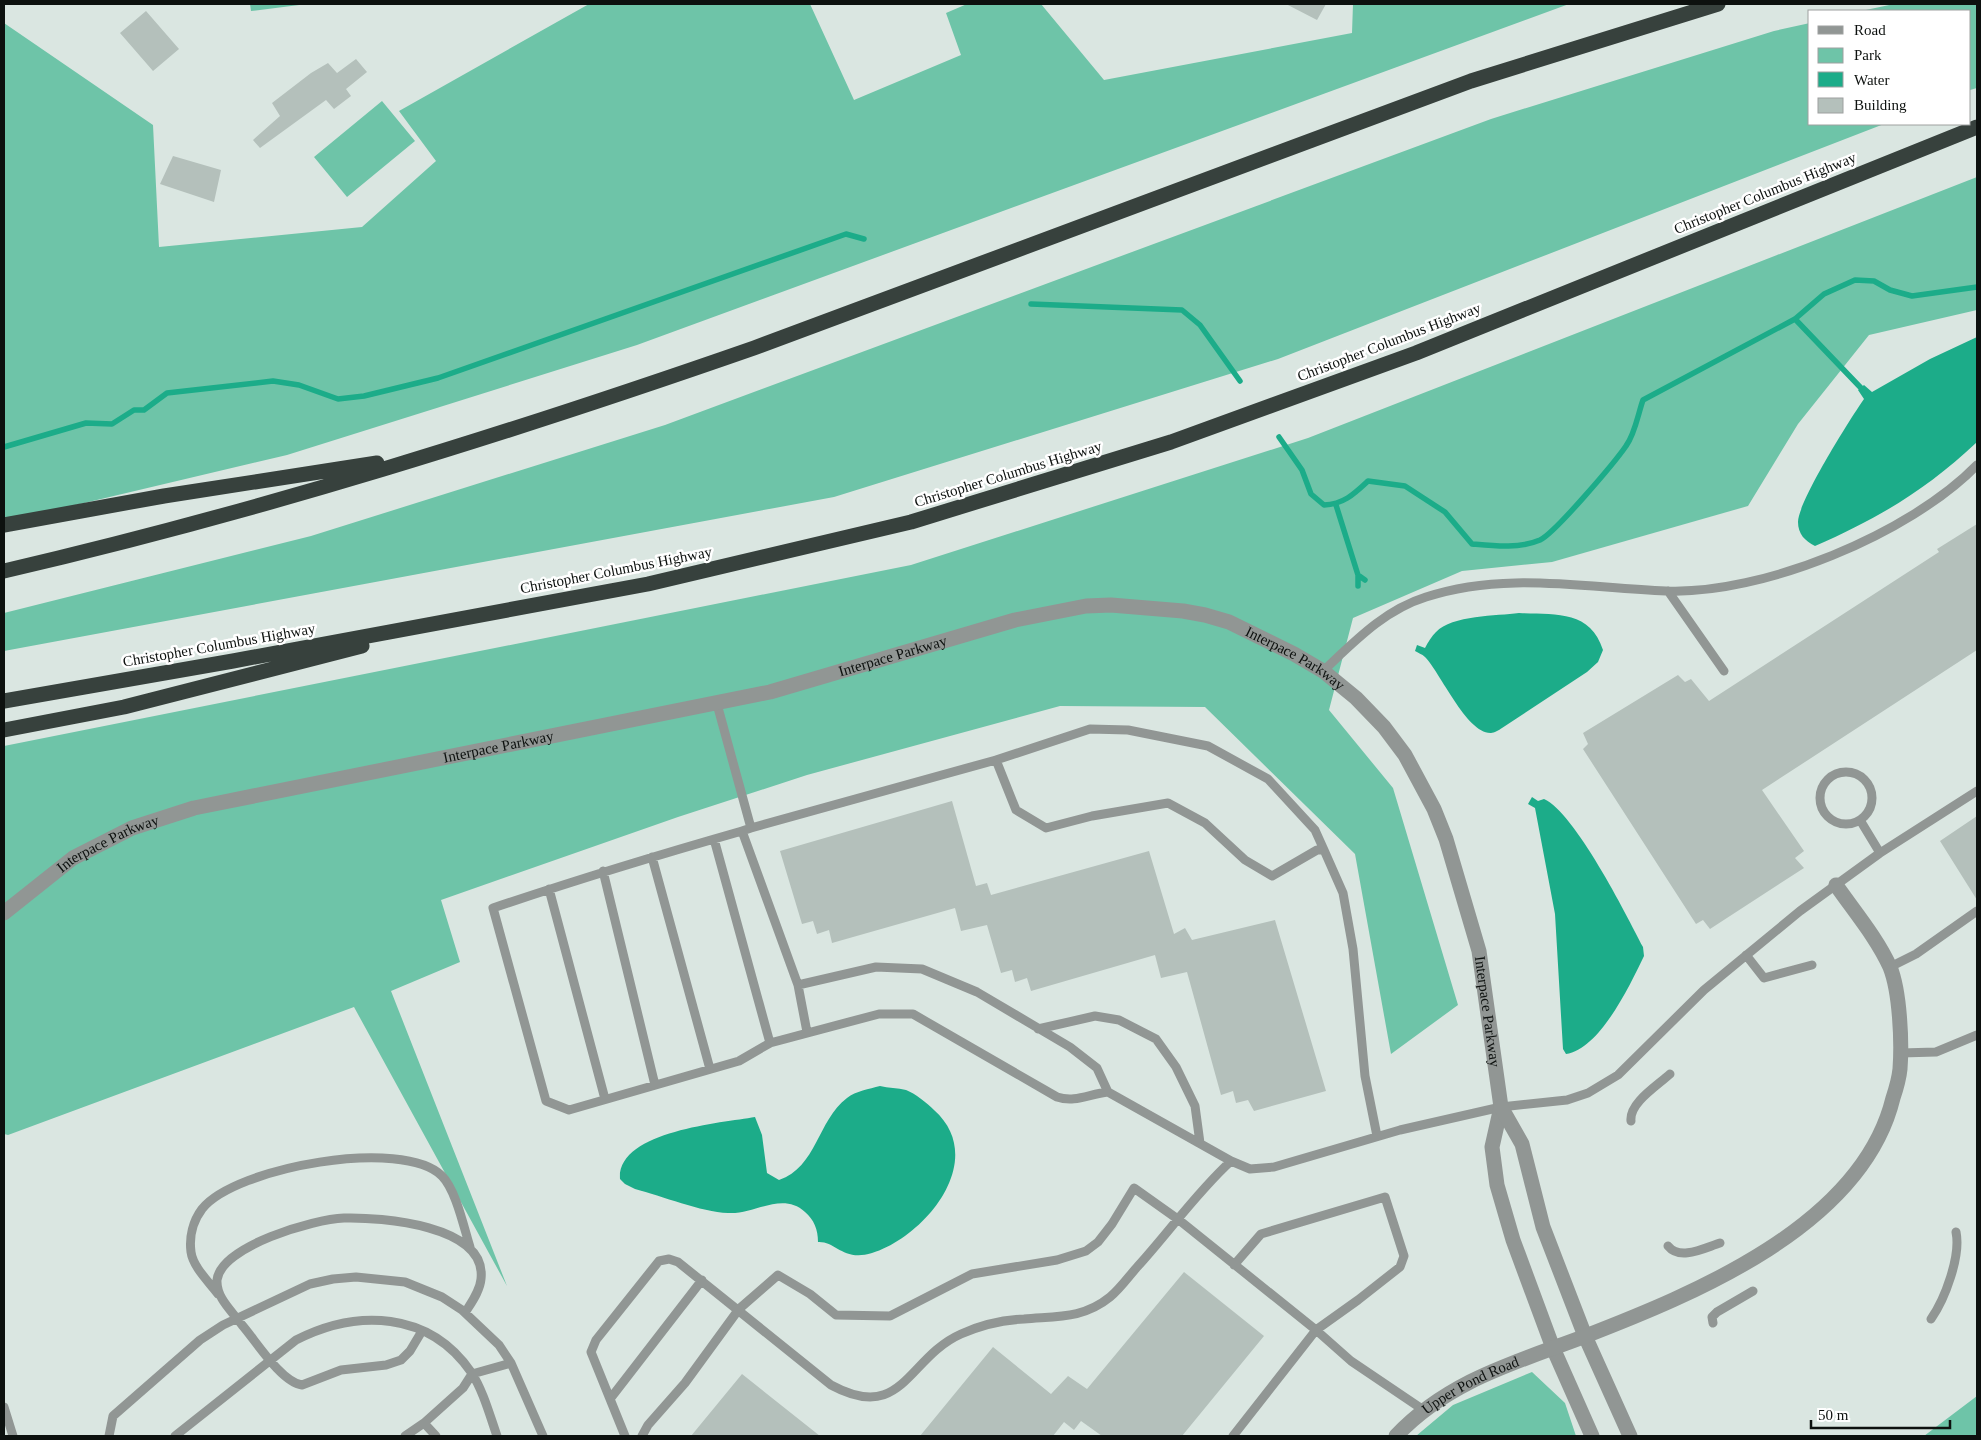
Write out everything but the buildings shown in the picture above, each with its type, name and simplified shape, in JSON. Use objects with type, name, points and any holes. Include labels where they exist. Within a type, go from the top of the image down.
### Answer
[{"type":"highway","points":[[4,572],[135,541],[442,452],[754,348],[1471,81],[1718,4]]},
{"type":"highway","name":"Christopher Columbus Highway","points":[[4,701],[233,661],[648,584],[911,522],[1171,442],[1483,326],[1977,127]]},
{"type":"highway","points":[[4,525],[164,496],[442,452]]},
{"type":"highway","points":[[4,730],[124,707],[507,609]]},
{"type":"street","name":"Interpace Parkway","points":[[4,914],[73,858],[132,828],[165,816],[292,788],[770,692],[1015,620],[1086,606],[1111,604],[1190,612],[1229,622],[1294,654],[1323,671],[1361,704],[1384,727],[1405,755],[1434,809],[1446,839],[1479,951],[1501,1107],[1492,1147],[1497,1185],[1513,1240],[1553,1348],[1592,1436]]},
{"type":"street","name":"Upper Pond Road","points":[[1396,1436],[1453,1389],[1505,1365],[1585,1336],[1689,1294],[1801,1226],[1832,1201],[1872,1149],[1889,1116],[1900,1071],[1901,1053],[1895,989],[1890,967],[1865,926],[1836,885]]},
{"type":"street","name":"Interpace Parkway","points":[[1501,1107],[1522,1144],[1543,1227],[1585,1336],[1630,1436]]},
{"type":"lane","points":[[1323,671],[1371,627],[1397,609],[1426,597],[1472,586],[1557,582],[1668,591],[1723,586],[1814,563],[1853,547],[1906,518],[1937,499],[1963,479],[1977,465]]},
{"type":"lane","points":[[1668,591],[1724,671]]},
{"type":"lane","points":[[717,704],[747,829],[798,985],[807,1032]]},
{"type":"lane","points":[[1377,1136],[1365,1076],[1353,949],[1343,893],[1315,830],[1268,779],[1208,746],[1128,730],[1090,730],[996,760],[603,871],[493,908],[546,1101],[569,1110],[740,1061],[770,1043],[807,1032],[879,1014],[913,1014],[1057,1097],[1070,1101],[1090,1094],[1108,1092],[1231,1161],[1250,1169],[1274,1167],[1377,1136],[1501,1107],[1566,1100],[1595,1089],[1618,1075],[1704,990],[1746,955],[1880,853],[1977,791]]},
{"type":"lane","points":[[996,760],[1016,810],[1046,828],[1092,816],[1168,803],[1205,823],[1245,860],[1272,876],[1317,850],[1324,850]]},
{"type":"lane","points":[[1847,772],[1855,774],[1868,784],[1872,800],[1870,808],[1860,820],[1844,824],[1829,819],[1824,813],[1820,797],[1821,789],[1831,777],[1847,772]]},
{"type":"lane","points":[[1860,820],[1880,853]]},
{"type":"lane","points":[[714,839],[770,1043]]},
{"type":"lane","points":[[652,857],[710,1069]]},
{"type":"lane","points":[[603,871],[655,1085]]},
{"type":"lane","points":[[550,889],[605,1099]]},
{"type":"lane","points":[[1890,967],[1916,954],[1977,912]]},
{"type":"lane","points":[[1746,955],[1764,978],[1812,965]]},
{"type":"lane","points":[[798,985],[876,967],[922,968],[977,992],[1070,1047],[1097,1068],[1108,1092]]},
{"type":"lane","points":[[1038,1029],[1095,1016],[1119,1020],[1156,1039],[1176,1067],[1195,1106],[1200,1143]]},
{"type":"lane","points":[[1901,1053],[1936,1052],[1977,1035]]},
{"type":"lane","points":[[1631,1121],[1630,1114],[1634,1107],[1670,1074]]},
{"type":"lane","points":[[422,1331],[410,1351],[401,1360],[386,1365],[341,1370],[302,1385],[289,1380],[270,1360],[219,1295],[191,1255],[190,1238],[195,1221],[203,1208],[216,1197],[241,1183],[265,1174],[330,1160],[387,1160],[416,1163],[430,1168],[442,1176],[449,1186],[470,1247],[480,1267],[482,1278],[479,1288],[465,1313]]},
{"type":"lane","points":[[625,1436],[591,1352],[596,1340],[659,1261],[669,1259],[678,1262],[831,1385],[856,1395],[871,1398],[888,1395],[901,1386],[931,1354],[960,1335],[981,1326],[1004,1321],[1076,1316],[1111,1297],[1231,1161]]},
{"type":"lane","points":[[642,1436],[648,1425],[684,1383],[738,1309],[778,1275],[810,1294],[836,1315],[890,1316],[972,1274],[1057,1260],[1086,1251],[1098,1242],[1112,1224],[1134,1188],[1179,1220],[1316,1330],[1351,1361],[1425,1411]]},
{"type":"lane","points":[[1233,1436],[1316,1330],[1400,1267],[1404,1256],[1385,1197],[1261,1234],[1234,1265]]},
{"type":"lane","points":[[219,1295],[217,1281],[219,1272],[227,1262],[277,1234],[307,1224],[343,1218],[400,1223],[451,1235],[470,1247]]},
{"type":"lane","points":[[1930,1319],[1938,1308],[1956,1257],[1959,1245],[1956,1232]]},
{"type":"lane","points":[[1668,1246],[1673,1252],[1680,1254],[1720,1243]]},
{"type":"lane","points":[[109,1436],[113,1416],[200,1340],[238,1318],[310,1284],[333,1279],[356,1278],[405,1282],[442,1297],[465,1313],[499,1345],[512,1363],[543,1436]]},
{"type":"lane","points":[[610,1399],[702,1280]]},
{"type":"lane","points":[[1713,1323],[1712,1317],[1717,1312],[1753,1291]]},
{"type":"lane","points":[[175,1436],[296,1340],[317,1329],[347,1321],[384,1320],[406,1323],[437,1338],[459,1358],[472,1374],[497,1436]]},
{"type":"lane","points":[[405,1436],[424,1423],[463,1388],[472,1374],[512,1363]]},
{"type":"lane","points":[[4,1408],[13,1436]]},
{"type":"lane","points":[[424,1423],[436,1436]]},
{"type":"green space","points":[[250,4],[307,4],[251,11]]},
{"type":"green space","points":[[589,4],[810,4],[854,100],[961,55],[946,13],[967,4],[1041,4],[1104,80],[1352,33],[1353,4],[1569,4],[637,345],[287,455],[4,522],[4,23],[153,125],[159,247],[362,227],[436,161],[399,111]]},
{"type":"green space","points":[[1894,4],[1977,4],[1977,88],[1971,90],[1971,10],[1866,10]]},
{"type":"green space","points":[[1808,23],[1808,125],[1881,125],[1278,359],[834,497],[4,651],[4,613],[311,536],[665,425],[1491,119],[1774,31]]},
{"type":"green space","points":[[382,101],[415,141],[347,197],[314,157]]},
{"type":"green space","points":[[1977,177],[1977,310],[1869,335],[1798,424],[1748,506],[1552,562],[1462,571],[1353,618],[1329,710],[1393,788],[1458,1005],[1391,1054],[1355,854],[1205,707],[1060,706],[807,775],[678,817],[441,900],[460,962],[391,991],[507,1286],[354,1007],[8,1135],[4,1134],[4,746],[911,565],[1308,438]]},
{"type":"green space","points":[[1532,1372],[1565,1403],[1576,1436],[1416,1436],[1453,1405]]},
{"type":"green space","points":[[1977,1396],[1977,1436],[1924,1436]]},
{"type":"water","points":[[1977,337],[1977,442],[1939,475],[1901,502],[1860,525],[1815,546],[1808,542],[1799,530],[1800,512],[1826,460],[1864,399],[1858,390],[1864,385],[1872,392],[1930,359]]},
{"type":"water","points":[[1519,613],[1558,615],[1580,621],[1589,627],[1597,637],[1603,650],[1598,662],[1587,672],[1498,730],[1491,733],[1482,731],[1464,713],[1425,657],[1415,651],[1417,645],[1425,648],[1436,632],[1443,626],[1453,622],[1475,617]]},
{"type":"water","points":[[1532,797],[1538,801],[1544,799],[1556,808],[1570,823],[1599,866],[1643,947],[1644,956],[1631,983],[1602,1028],[1591,1041],[1579,1050],[1566,1054],[1563,1049],[1555,914],[1535,808],[1528,804]]},
{"type":"water","points":[[880,1086],[906,1090],[928,1104],[949,1130],[955,1151],[953,1172],[944,1194],[930,1213],[912,1230],[892,1244],[872,1253],[854,1255],[818,1242],[816,1229],[811,1218],[796,1206],[777,1204],[738,1213],[717,1212],[635,1189],[620,1179],[624,1163],[635,1150],[652,1140],[674,1132],[719,1122],[755,1117],[762,1135],[767,1173],[779,1180],[792,1174],[801,1165],[829,1119],[847,1098],[858,1092]]},
{"type":"waterway","points":[[4,447],[86,423],[112,424],[134,410],[144,410],[167,393],[273,381],[299,385],[338,399],[364,396],[438,378],[846,234],[864,239]]},
{"type":"waterway","points":[[1279,437],[1302,470],[1311,494],[1324,505],[1343,500],[1368,481],[1405,486],[1445,512],[1472,544],[1524,545],[1540,540],[1548,535],[1620,454],[1634,430],[1643,400],[1795,319],[1824,294],[1855,280],[1874,281],[1890,290],[1912,296],[1977,287]]},
{"type":"waterway","points":[[1031,304],[1182,310],[1200,325],[1240,381]]},
{"type":"waterway","points":[[1795,319],[1861,388]]},
{"type":"waterway","points":[[1336,505],[1358,575],[1365,580]]},
{"type":"waterway","points":[[1358,575],[1358,586]]}]
